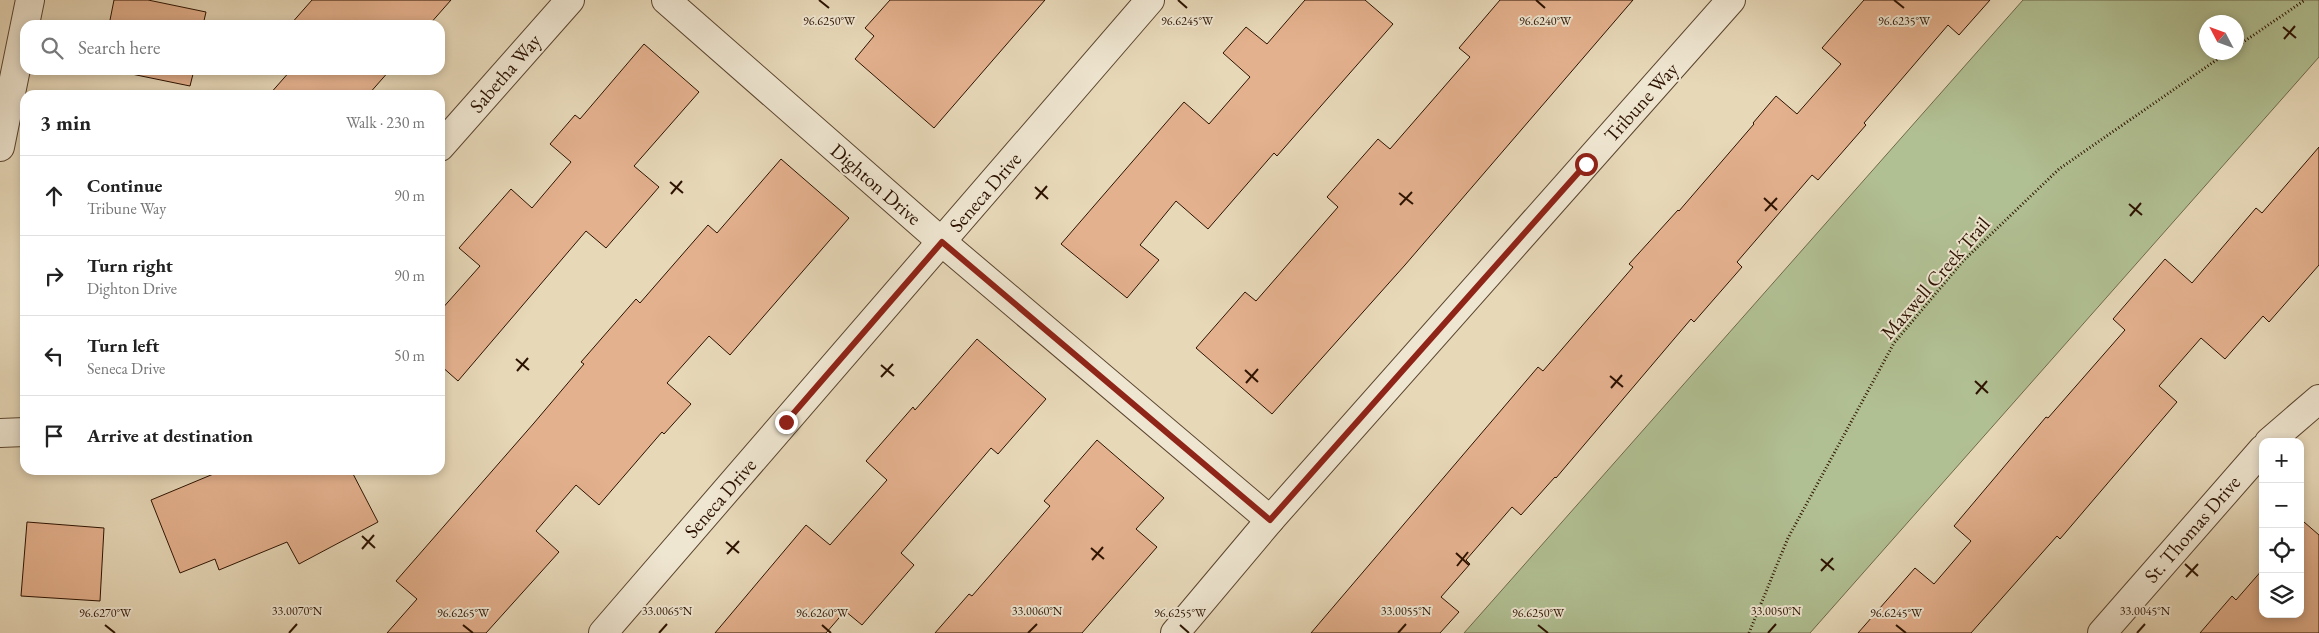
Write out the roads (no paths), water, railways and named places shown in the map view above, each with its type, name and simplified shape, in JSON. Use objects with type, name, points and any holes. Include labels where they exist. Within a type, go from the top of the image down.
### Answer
[{"type":"street","points":[[26,20],[30,0]]},
{"type":"street","name":"Sabetha Way","points":[[445,141],[570,0]]},
{"type":"street","name":"Dighton Drive","points":[[666,0],[942,242],[1270,520]]},
{"type":"street","name":"Seneca Drive","points":[[603,633],[1150,0]]},
{"type":"street","name":"Tribune Way","points":[[1175,633],[1270,520],[1731,0]]},
{"type":"street","points":[[0,147],[20,49]]},
{"type":"street","points":[[2274,438],[2319,399]]},
{"type":"street","points":[[0,433],[20,432]]},
{"type":"street","name":"St. Thomas Drive","points":[[2102,633],[2259,454]]}]
